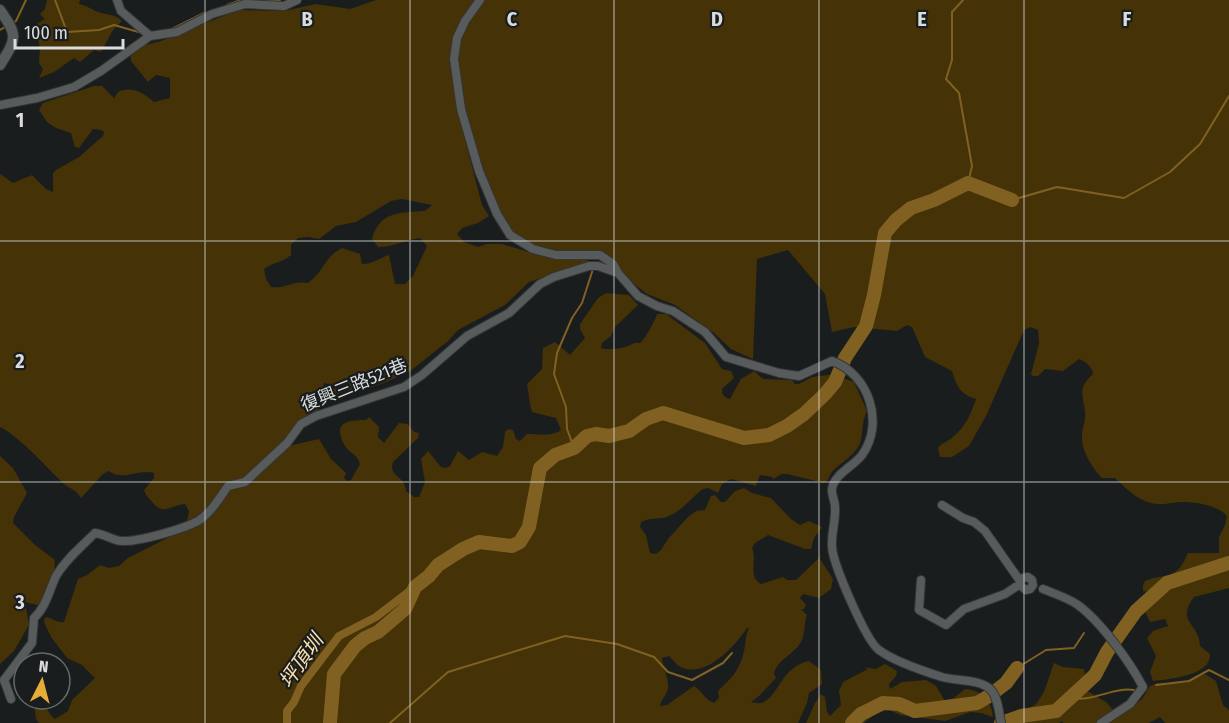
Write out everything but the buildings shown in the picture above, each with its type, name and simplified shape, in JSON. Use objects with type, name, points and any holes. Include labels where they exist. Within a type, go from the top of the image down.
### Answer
[{"type":"street","points":[[117,0],[121,11],[150,36]]},
{"type":"street","points":[[0,105],[37,98],[74,87],[150,36],[177,32],[212,14],[245,4],[284,6],[297,0]]},
{"type":"street","points":[[480,0],[465,21],[457,38],[454,59],[464,119],[479,171],[497,214],[510,235],[533,249],[556,255],[600,255],[613,264],[638,296],[673,311],[705,332],[726,357],[779,373],[799,376],[832,361],[857,376],[869,399],[873,422],[866,449],[837,478],[832,489],[835,514],[832,548],[846,589],[878,650],[911,666],[943,677],[981,684],[993,692],[1000,721]]},
{"type":"street","points":[[0,65],[12,44],[14,33],[1,11]]},
{"type":"street","name":"復興三路521巷","points":[[11,699],[4,680],[32,643],[34,618],[42,612],[51,588],[67,560],[95,533],[120,541],[130,540],[164,533],[199,520],[210,510],[228,486],[245,482],[287,443],[301,424],[316,416],[404,387],[422,375],[467,336],[509,313],[540,284],[554,277],[589,266],[598,266],[618,273]]},
{"type":"street","points":[[921,580],[919,610],[946,624],[964,609],[1005,594],[1020,583],[985,531],[974,522],[942,505]]},
{"type":"street","points":[[1043,589],[1076,603],[1088,614],[1113,642],[1143,687],[1130,704],[1101,723]]},
{"type":"shaded area","points":[[47,0],[80,0],[79,4],[122,21],[113,30],[101,52],[94,50],[80,62],[74,58],[54,72],[39,78],[43,69],[39,63],[40,48],[35,25],[45,19],[40,14],[45,9]]},
{"type":"shaded area","points":[[376,0],[477,0],[467,11],[455,38],[462,128],[482,205],[489,216],[478,223],[462,228],[457,234],[464,242],[478,247],[487,244],[502,244],[532,253],[588,259],[588,263],[529,282],[505,305],[458,330],[448,341],[409,372],[384,383],[337,398],[328,384],[324,383],[318,412],[284,447],[319,439],[331,459],[346,473],[344,478],[347,481],[351,480],[360,464],[358,458],[345,446],[341,438],[340,432],[343,424],[366,420],[369,417],[379,427],[378,437],[384,443],[399,423],[408,424],[414,432],[419,433],[418,438],[393,462],[392,467],[403,482],[406,491],[414,497],[419,497],[425,482],[421,459],[428,451],[441,467],[446,468],[450,466],[458,451],[469,460],[482,452],[497,456],[503,447],[505,432],[508,429],[513,430],[516,439],[520,441],[527,434],[553,434],[561,430],[556,418],[532,412],[527,384],[542,369],[543,348],[555,342],[570,355],[585,338],[580,324],[598,298],[606,293],[629,295],[638,305],[615,327],[611,336],[602,343],[601,348],[618,348],[640,343],[650,330],[657,314],[666,314],[705,343],[722,369],[731,371],[734,378],[722,389],[722,393],[730,399],[741,379],[754,371],[763,379],[792,380],[795,384],[812,377],[836,374],[786,422],[808,410],[840,377],[854,382],[867,411],[861,440],[856,450],[832,472],[826,482],[787,474],[773,479],[760,475],[756,486],[731,479],[722,484],[718,493],[708,488],[703,489],[674,513],[666,517],[644,520],[640,527],[646,535],[650,553],[656,554],[688,517],[696,511],[705,510],[711,496],[715,495],[721,502],[725,502],[735,491],[744,488],[752,493],[771,498],[800,525],[809,521],[822,527],[814,538],[811,549],[805,549],[768,535],[755,543],[752,548],[755,577],[761,584],[783,577],[787,580],[796,580],[821,554],[820,559],[833,579],[831,589],[819,598],[803,594],[800,598],[806,605],[804,609],[801,609],[807,615],[802,640],[796,649],[779,664],[774,674],[776,678],[751,702],[760,703],[767,700],[792,669],[809,661],[821,670],[822,684],[809,693],[798,723],[39,723],[36,719],[35,711],[48,711],[55,719],[72,711],[72,700],[95,678],[82,665],[72,660],[72,651],[62,651],[51,637],[44,622],[45,617],[64,622],[78,579],[100,565],[109,568],[119,566],[128,558],[181,531],[186,526],[189,511],[185,504],[164,509],[157,507],[144,490],[154,478],[154,473],[148,472],[119,475],[109,471],[103,474],[81,498],[18,440],[0,428],[0,174],[13,183],[32,175],[46,189],[53,192],[53,173],[79,157],[103,136],[104,132],[93,129],[79,148],[75,147],[71,133],[47,122],[39,110],[43,103],[94,86],[102,86],[114,98],[118,92],[133,90],[154,102],[170,98],[170,78],[156,75],[148,82],[131,61],[130,49],[161,41],[238,10],[284,11],[316,4],[350,9]],"holes":[[[402,199],[432,205],[425,211],[400,213],[386,218],[380,223],[372,239],[378,247],[420,238],[427,246],[413,276],[405,284],[395,284],[389,255],[362,264],[360,254],[342,248],[331,256],[308,283],[271,287],[266,279],[264,269],[291,255],[291,245],[298,238],[319,239],[336,226],[356,222],[391,201]],[[749,628],[740,664],[731,678],[718,691],[719,698],[714,703],[694,686],[667,705],[660,706],[668,688],[662,658],[669,656],[683,668],[692,670],[701,668],[720,658]]]},
{"type":"shaded area","points":[[482,0],[1229,0],[1229,588],[1194,597],[1187,612],[1190,623],[1199,638],[1200,646],[1210,654],[1209,661],[1204,667],[1188,675],[1153,681],[1150,672],[1156,656],[1147,638],[1153,631],[1168,626],[1165,619],[1150,622],[1145,611],[1160,596],[1160,593],[1143,591],[1143,585],[1145,581],[1175,572],[1180,568],[1188,553],[1219,553],[1219,537],[1227,516],[1218,509],[1200,504],[1152,503],[1135,495],[1115,478],[1102,478],[1088,458],[1082,442],[1085,415],[1082,392],[1085,383],[1093,374],[1091,369],[1079,359],[1063,371],[1045,369],[1038,376],[1033,376],[1031,374],[1039,343],[1038,330],[1030,327],[1024,330],[986,416],[969,446],[952,457],[940,457],[938,448],[961,429],[976,399],[966,395],[960,389],[952,371],[925,357],[912,327],[907,325],[897,331],[854,327],[832,332],[825,294],[788,250],[757,259],[753,359],[731,349],[713,332],[675,305],[647,294],[625,277],[603,252],[568,252],[545,249],[514,235],[506,224],[487,179],[469,122],[458,73],[457,58],[460,42]]},
{"type":"shaded area","points":[[0,456],[13,468],[27,493],[13,523],[35,545],[55,560],[54,574],[50,579],[43,603],[37,605],[25,602],[29,625],[14,651],[0,664]]},
{"type":"shaded area","points":[[1054,663],[1063,667],[1084,669],[1087,691],[1106,702],[1113,710],[1124,710],[1134,705],[1142,699],[1150,686],[1158,683],[1184,683],[1205,674],[1216,681],[1223,705],[1229,710],[1229,723],[1165,723],[1160,717],[1149,723],[1063,723],[1062,721],[1059,723],[1020,723],[1026,710],[1036,704],[1044,692]]},
{"type":"shaded area","points":[[885,664],[897,671],[889,684],[890,689],[902,682],[926,680],[936,686],[945,701],[954,698],[965,689],[971,690],[985,697],[993,717],[970,712],[945,721],[900,715],[884,709],[864,723],[806,723],[821,694],[825,697],[827,712],[830,716],[841,705],[839,691],[843,682],[868,669],[864,667],[876,669]]},
{"type":"waterway","points":[[13,23],[26,0]]},
{"type":"waterway","points":[[55,0],[67,32],[99,30],[114,25],[142,33]]},
{"type":"waterway","points":[[227,5],[241,0]]},
{"type":"waterway","points":[[265,0],[280,0]]},
{"type":"waterway","points":[[963,0],[952,12],[952,60],[946,79],[959,93],[972,166],[968,183]]},
{"type":"waterway","points":[[172,29],[204,13]]},
{"type":"waterway","points":[[0,30],[5,27]]},
{"type":"waterway","points":[[1012,200],[1057,187],[1124,198],[1170,172],[1200,144],[1229,96]]},
{"type":"waterway","points":[[330,723],[334,674],[355,646],[378,632],[405,609],[415,587],[438,565],[463,549],[479,542],[512,546],[520,542],[529,527],[540,468],[555,455],[574,448],[587,436],[596,434],[609,436],[629,431],[646,419],[663,413],[744,438],[769,435],[787,426],[804,414],[835,382],[845,358],[866,326],[885,233],[896,220],[911,208],[934,200],[968,183],[1012,200]]},
{"type":"waterway","points":[[574,448],[567,429],[566,407],[554,374],[557,353],[572,318],[582,303],[593,269]]},
{"type":"waterway","points":[[1001,723],[1021,716],[1056,711],[1095,675],[1107,652],[1136,611],[1167,583],[1229,563]]},
{"type":"waterway","name":"坪頂圳","points":[[287,723],[287,711],[301,686],[339,636],[376,617],[415,587]]},
{"type":"waterway","points":[[1017,668],[1046,650],[1074,648],[1084,633]]},
{"type":"waterway","points":[[390,723],[448,672],[565,636],[617,644],[654,657],[668,672],[692,680],[723,663],[732,653]]},
{"type":"waterway","points":[[852,723],[861,714],[883,703],[899,704],[915,711],[977,703],[1006,683],[1017,668]]},
{"type":"waterway","points":[[1156,685],[1189,681],[1209,670],[1229,680]]},
{"type":"waterway","points":[[1072,698],[1088,698],[1134,690]]}]
